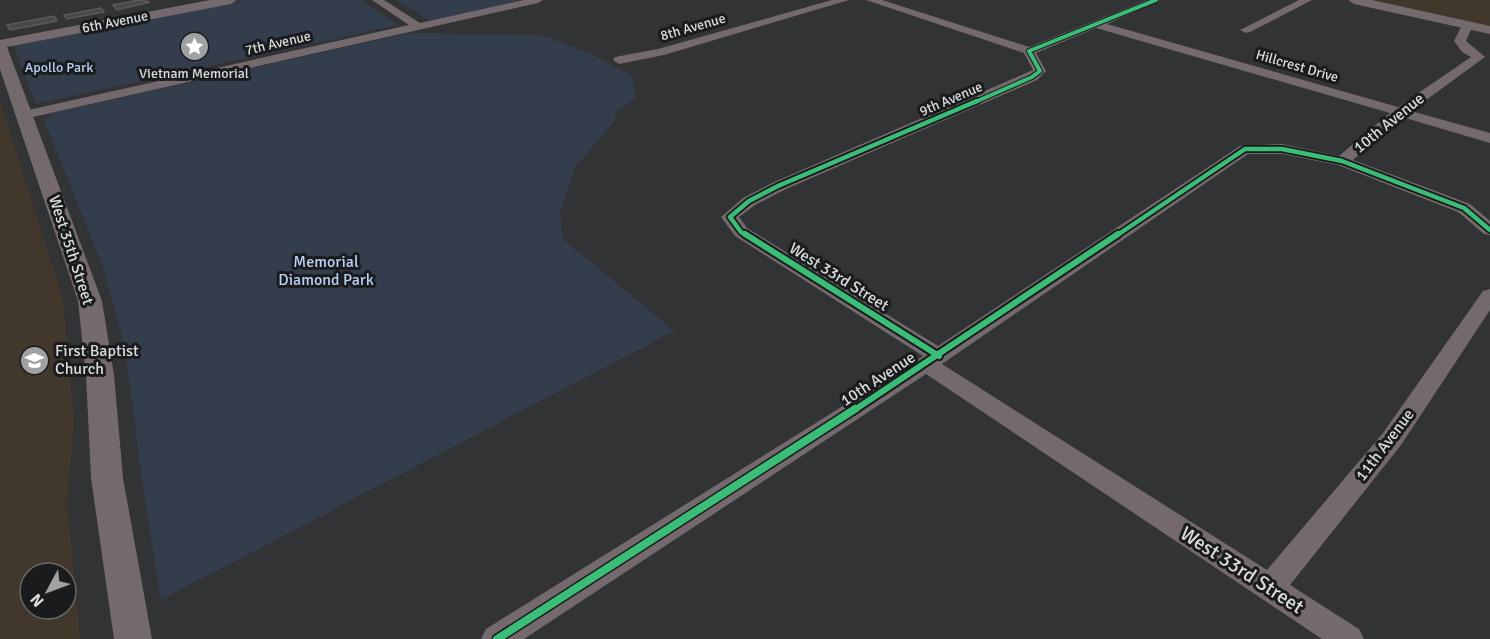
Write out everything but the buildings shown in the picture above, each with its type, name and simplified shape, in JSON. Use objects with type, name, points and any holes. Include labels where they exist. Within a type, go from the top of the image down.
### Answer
[{"type":"street","name":"6th Avenue","points":[[0,45],[231,0]]},
{"type":"street","points":[[377,0],[419,27]]},
{"type":"street","name":"7th Avenue","points":[[24,115],[538,0]]},
{"type":"street","name":"8th Avenue","points":[[620,60],[660,52],[844,0]]},
{"type":"street","points":[[871,0],[1029,51],[1155,0]]},
{"type":"street","points":[[1246,30],[1307,0]]},
{"type":"street","points":[[1354,0],[1490,30]]},
{"type":"street","points":[[1120,2],[1138,7]]},
{"type":"street","name":"Hillcrest Drive","points":[[1095,24],[1490,138]]},
{"type":"street","name":"10th Avenue","points":[[497,639],[932,360],[1245,149],[1281,148],[1342,161],[1400,111],[1484,59],[1466,49],[1460,41],[1467,25]]},
{"type":"street","name":"West 35th Street","points":[[0,45],[90,301],[99,366],[107,478],[133,639]]},
{"type":"street","name":"9th Avenue","points":[[730,217],[751,201],[792,181],[1032,77],[1040,71],[1029,51]]},
{"type":"street","points":[[1342,161],[1464,208],[1490,230]]},
{"type":"street","name":"West 33rd Street","points":[[730,217],[741,232],[1348,639]]},
{"type":"street","name":"11th Avenue","points":[[1270,588],[1392,439],[1490,295]]},
{"type":"shaded area","points":[[1368,0],[1490,0],[1490,27]]},
{"type":"shaded area","name":"First Baptist Church","points":[[0,102],[63,298],[74,422],[67,503],[73,561],[18,561],[18,621],[78,621],[78,618],[80,639],[0,639]]},
{"type":"green space","name":"Apollo Park","points":[[247,0],[361,0],[398,25],[36,104],[13,43]]},
{"type":"green space","points":[[396,0],[524,0],[435,20],[427,19]]},
{"type":"green space","name":"Memorial Diamond Park","points":[[409,33],[541,35],[589,53],[632,76],[636,98],[616,112],[615,120],[574,169],[560,213],[563,239],[674,331],[161,600],[144,495],[125,347],[103,267],[44,120],[53,113]]},
{"type":"cycle path","points":[[939,356],[741,232],[730,217],[749,201],[778,186],[1032,77],[1040,71],[1029,51],[1156,0]]},
{"type":"cycle path","points":[[497,639],[926,364],[1245,149],[1282,149],[1342,161],[1464,208],[1490,230]]},
{"type":"place","name":"Vietnam Memorial","points":[[194,46]]},
{"type":"place","name":"First Baptist Church","points":[[34,360]]}]
